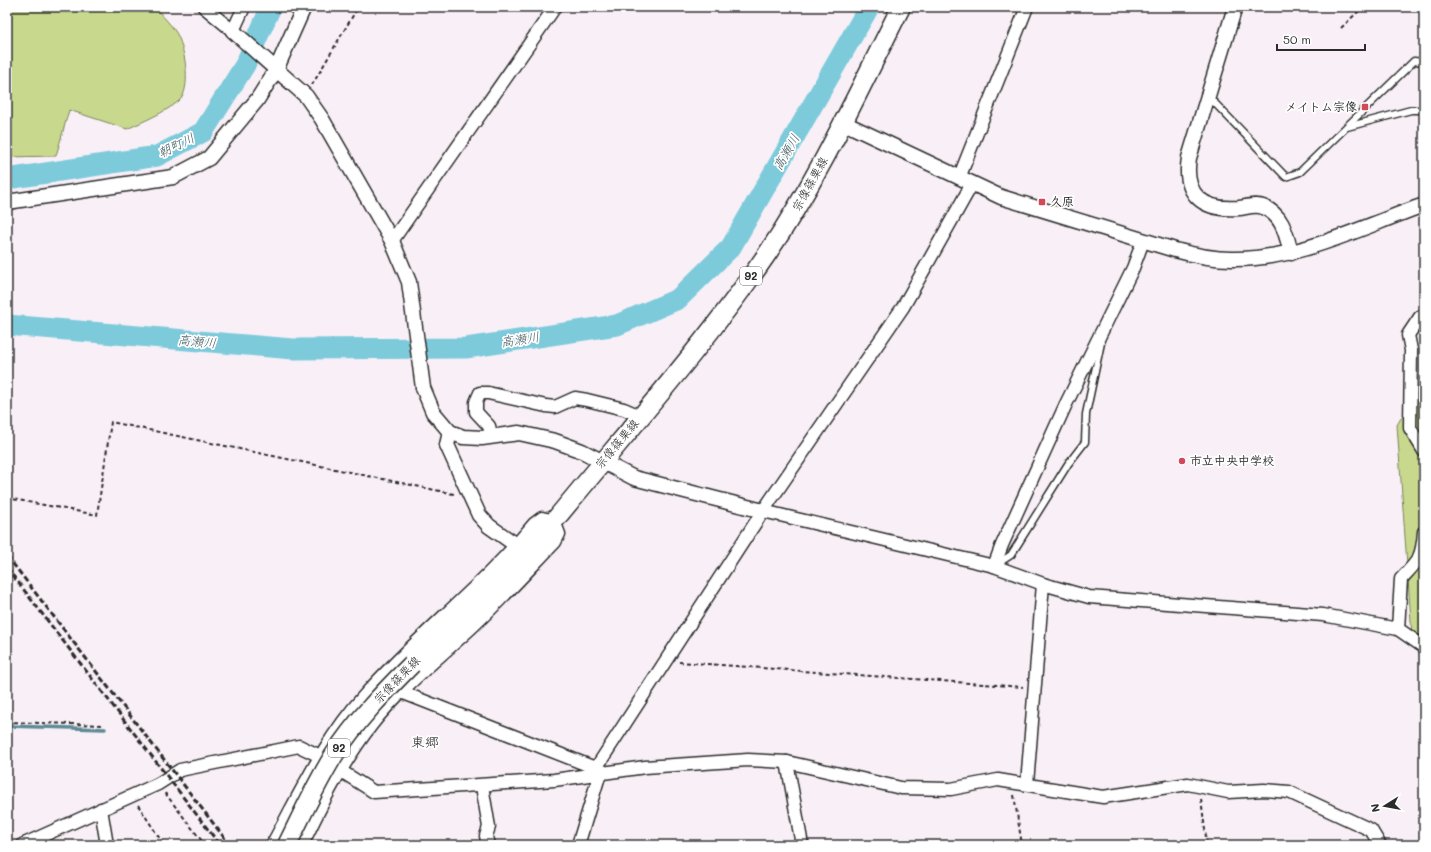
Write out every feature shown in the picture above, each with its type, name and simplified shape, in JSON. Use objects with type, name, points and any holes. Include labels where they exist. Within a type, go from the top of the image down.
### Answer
[{"type":"main road","name":"宗像篠栗線","points":[[287,845],[334,754],[382,695],[412,664],[509,572],[554,521],[730,305],[767,254],[792,215],[901,7]]},
{"type":"street","points":[[204,7],[306,96],[322,119],[392,241],[409,282],[423,388],[433,412],[450,432],[463,437],[482,438],[519,434],[555,441],[634,478],[763,511],[994,566],[1043,584],[1090,597],[1322,615],[1398,629],[1424,647]]},
{"type":"street","points":[[233,31],[244,7]]},
{"type":"street","points":[[7,202],[174,177],[209,158],[258,100],[304,7]]},
{"type":"street","points":[[392,241],[555,7]]},
{"type":"street","points":[[578,845],[600,771],[666,660],[763,511],[903,307],[966,181],[1027,7]]},
{"type":"street","points":[[1235,7],[1189,158],[1187,170],[1194,193],[1200,201],[1217,208],[1264,207],[1280,220],[1283,225],[1291,253]]},
{"type":"street","points":[[842,122],[1001,197],[1144,241],[1202,257],[1224,259],[1261,258],[1291,253],[1424,205]]},
{"type":"street","points":[[994,566],[1002,545],[1066,404],[1133,268],[1144,241]]},
{"type":"street","points":[[1424,315],[1420,317],[1408,335],[1411,350],[1410,428],[1424,451]]},
{"type":"street","points":[[492,437],[489,426],[476,412],[476,402],[480,394],[488,392],[555,407],[575,398],[624,409],[640,416]]},
{"type":"street","points":[[450,432],[448,444],[479,515],[489,526],[516,545]]},
{"type":"street","points":[[272,845],[320,756],[345,718],[363,696],[390,668],[487,576],[534,524],[542,518],[554,521],[559,534],[555,542],[475,624],[401,692],[372,724],[324,799],[302,845]]},
{"type":"street","points":[[1398,629],[1401,579],[1417,563],[1422,553],[1424,532]]},
{"type":"street","points":[[1027,784],[1043,584]]},
{"type":"street","points":[[401,692],[600,771]]},
{"type":"street","points":[[22,845],[158,784],[180,770],[299,746],[320,756],[374,792],[554,780],[600,771],[748,760],[787,762],[901,788],[952,789],[998,780],[1103,797],[1188,784],[1228,792],[1264,790],[1290,792],[1371,830],[1380,845]]},
{"type":"street","points":[[787,762],[802,845]]},
{"type":"street","points":[[482,786],[489,827],[486,836],[488,845]]},
{"type":"street","points":[[101,809],[107,845]]},
{"type":"lane","points":[[1208,96],[1286,177],[1300,172],[1414,61],[1424,62]]},
{"type":"lane","points":[[1346,127],[1411,110],[1424,110]]},
{"type":"lane","points":[[994,566],[1011,555],[1068,464],[1085,442],[1086,414],[1104,328]]},
{"type":"path","points":[[306,96],[358,7]]},
{"type":"path","points":[[1341,28],[1363,7]]},
{"type":"path","points":[[7,498],[97,515],[111,422],[471,497]]},
{"type":"path","points":[[666,660],[1035,688]]},
{"type":"path","points":[[7,722],[105,725]]},
{"type":"path","points":[[1012,782],[1022,845]]},
{"type":"path","points":[[158,784],[205,845]]},
{"type":"path","points":[[1200,786],[1207,845]]},
{"type":"path","points":[[132,795],[164,845]]},
{"type":"green space","points":[[7,7],[155,7],[173,29],[181,43],[186,70],[183,95],[179,101],[167,109],[127,129],[69,110],[56,156],[7,157]]},
{"type":"green space","points":[[1424,379],[1424,647],[1412,635],[1397,425]]},
{"type":"waterway","name":"朝町川","points":[[7,179],[157,156],[203,132],[245,65],[271,7]]},
{"type":"waterway","name":"高瀬川","points":[[7,325],[293,349],[466,348],[617,325],[678,299],[731,247],[869,7]]},
{"type":"waterway","points":[[7,726],[105,729]]},
{"type":"railway","points":[[7,556],[230,845]]},
{"type":"railway","points":[[7,568],[220,845]]},
{"type":"place","name":"メイトム宗像","points":[[1365,107]]},
{"type":"place","name":"久原","points":[[1042,202]]},
{"type":"place","name":"市立中央中学校","points":[[1182,461]]},
{"type":"district","name":"東郷","points":[[425,742]]}]
